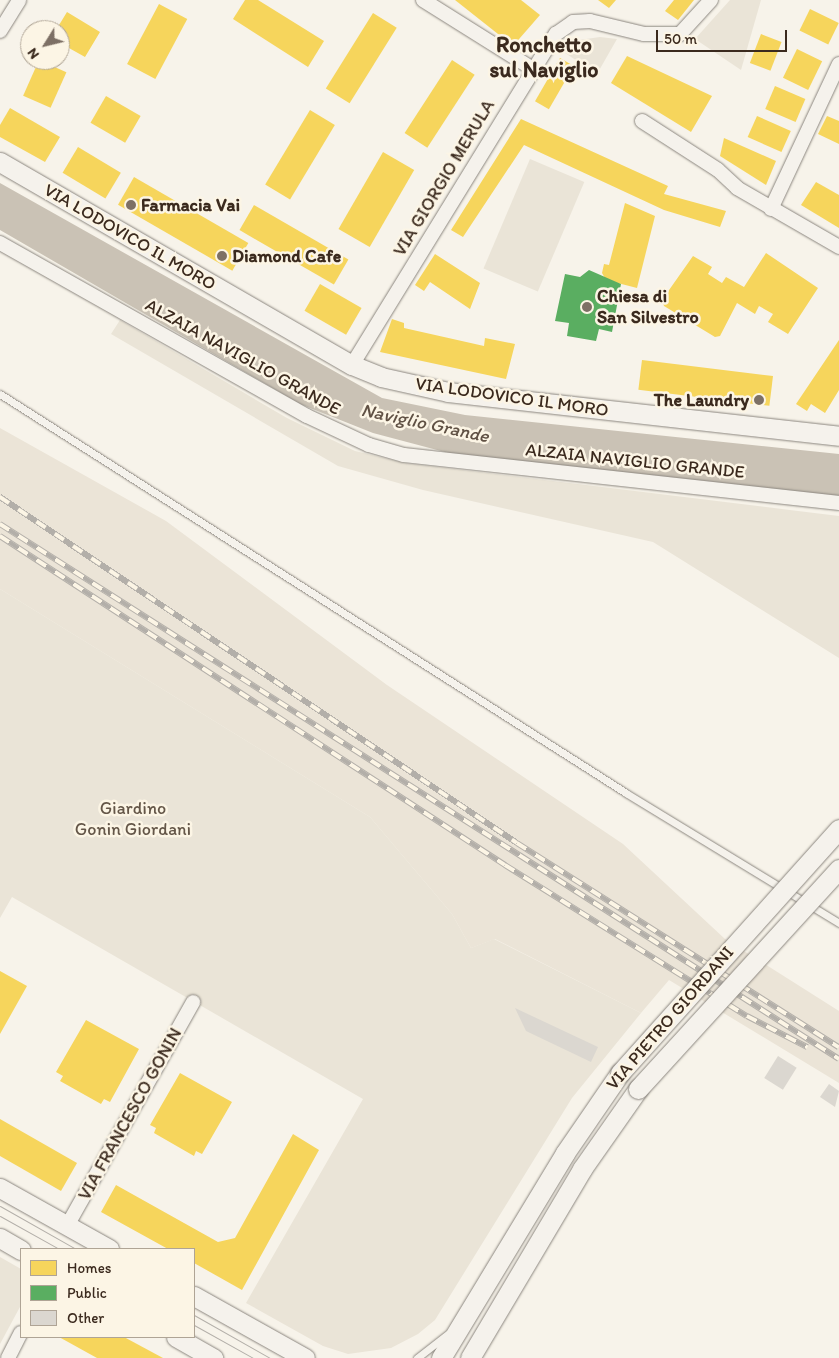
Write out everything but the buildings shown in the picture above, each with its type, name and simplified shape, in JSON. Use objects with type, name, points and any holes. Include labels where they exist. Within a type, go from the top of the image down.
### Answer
[{"type":"main road","name":"VIA LODOVICO IL MORO","points":[[0,162],[352,365],[381,377],[448,392],[839,436]]},
{"type":"main road","name":"VIA PIETRO GIORDANI","points":[[440,1358],[578,1132],[620,1073],[839,828]]},
{"type":"main road","name":"VIA PIETRO GIORDANI","points":[[470,1358],[582,1169],[638,1089],[839,869]]},
{"type":"main road","points":[[0,1188],[107,1248]]},
{"type":"main road","points":[[0,1238],[20,1249]]},
{"type":"main road","points":[[195,1297],[305,1358]]},
{"type":"main road","points":[[178,1338],[213,1358]]},
{"type":"street","points":[[0,31],[19,0]]},
{"type":"street","points":[[424,0],[533,68]]},
{"type":"street","name":"VIA GIORGIO MERULA","points":[[352,365],[533,68],[556,34],[573,22],[590,21],[668,36],[680,34],[695,22],[711,0]]},
{"type":"street","points":[[771,209],[839,64]]},
{"type":"street","points":[[642,121],[771,209],[839,247]]},
{"type":"street","name":"ALZAIA NAVIGLIO GRANDE","points":[[0,244],[307,416],[369,445],[404,455],[839,503]]},
{"type":"street","name":"VIA FRANCESCO GONIN","points":[[67,1226],[193,1002]]},
{"type":"street","points":[[8,1358],[20,1335]]},
{"type":"lane","points":[[0,394],[618,788],[839,922]]},
{"type":"lane","name":"VIA PIETRO GIORDANI","points":[[417,1358],[460,1325]]},
{"type":"shaded area","points":[[0,428],[166,521],[387,685],[623,844],[725,939],[839,1011],[839,1083],[669,980],[641,1013],[495,939],[471,948],[452,914],[370,817],[0,589]]},
{"type":"green space","points":[[730,0],[761,0],[741,70],[695,39]]},
{"type":"green space","points":[[600,37],[617,39],[597,74],[562,51],[579,40]]},
{"type":"green space","points":[[530,159],[584,182],[538,292],[484,269]]},
{"type":"green space","points":[[120,320],[287,418],[355,451],[405,463],[839,516],[839,658],[653,542],[423,490],[338,466],[111,334]]},
{"type":"green space","name":"Giardino Gonin Giordani","points":[[0,589],[370,817],[452,914],[471,948],[494,939],[641,1013],[572,1098],[435,1320],[418,1334],[391,1348],[348,1354],[323,1346],[246,1303],[363,1099],[12,897],[0,918]]},
{"type":"green space","points":[[0,1257],[20,1268],[20,1307],[0,1344]]},
{"type":"water","name":"Naviglio Grande","points":[[0,183],[382,398],[465,415],[839,454],[839,497],[456,455],[373,433],[300,404],[0,230]]},
{"type":"tram line","points":[[0,1206],[74,1248]]},
{"type":"tram line","points":[[0,1216],[57,1248]]},
{"type":"tram line","points":[[195,1316],[270,1358]]},
{"type":"tram line","points":[[195,1326],[253,1358]]},
{"type":"railway","points":[[0,497],[517,843],[839,1047]]},
{"type":"railway","points":[[0,524],[839,1059]]},
{"type":"railway","points":[[0,536],[505,865],[747,1016],[807,1047]]},
{"type":"place","name":"Farmacia Vai","points":[[131,205]]},
{"type":"place","name":"Diamond Cafe","points":[[222,256]]},
{"type":"place","name":"Chiesa di San Silvestro","points":[[587,307]]},
{"type":"place","name":"The Laundry","points":[[759,400]]},
{"type":"district","name":"Ronchetto sul Naviglio","points":[[544,56]]}]
